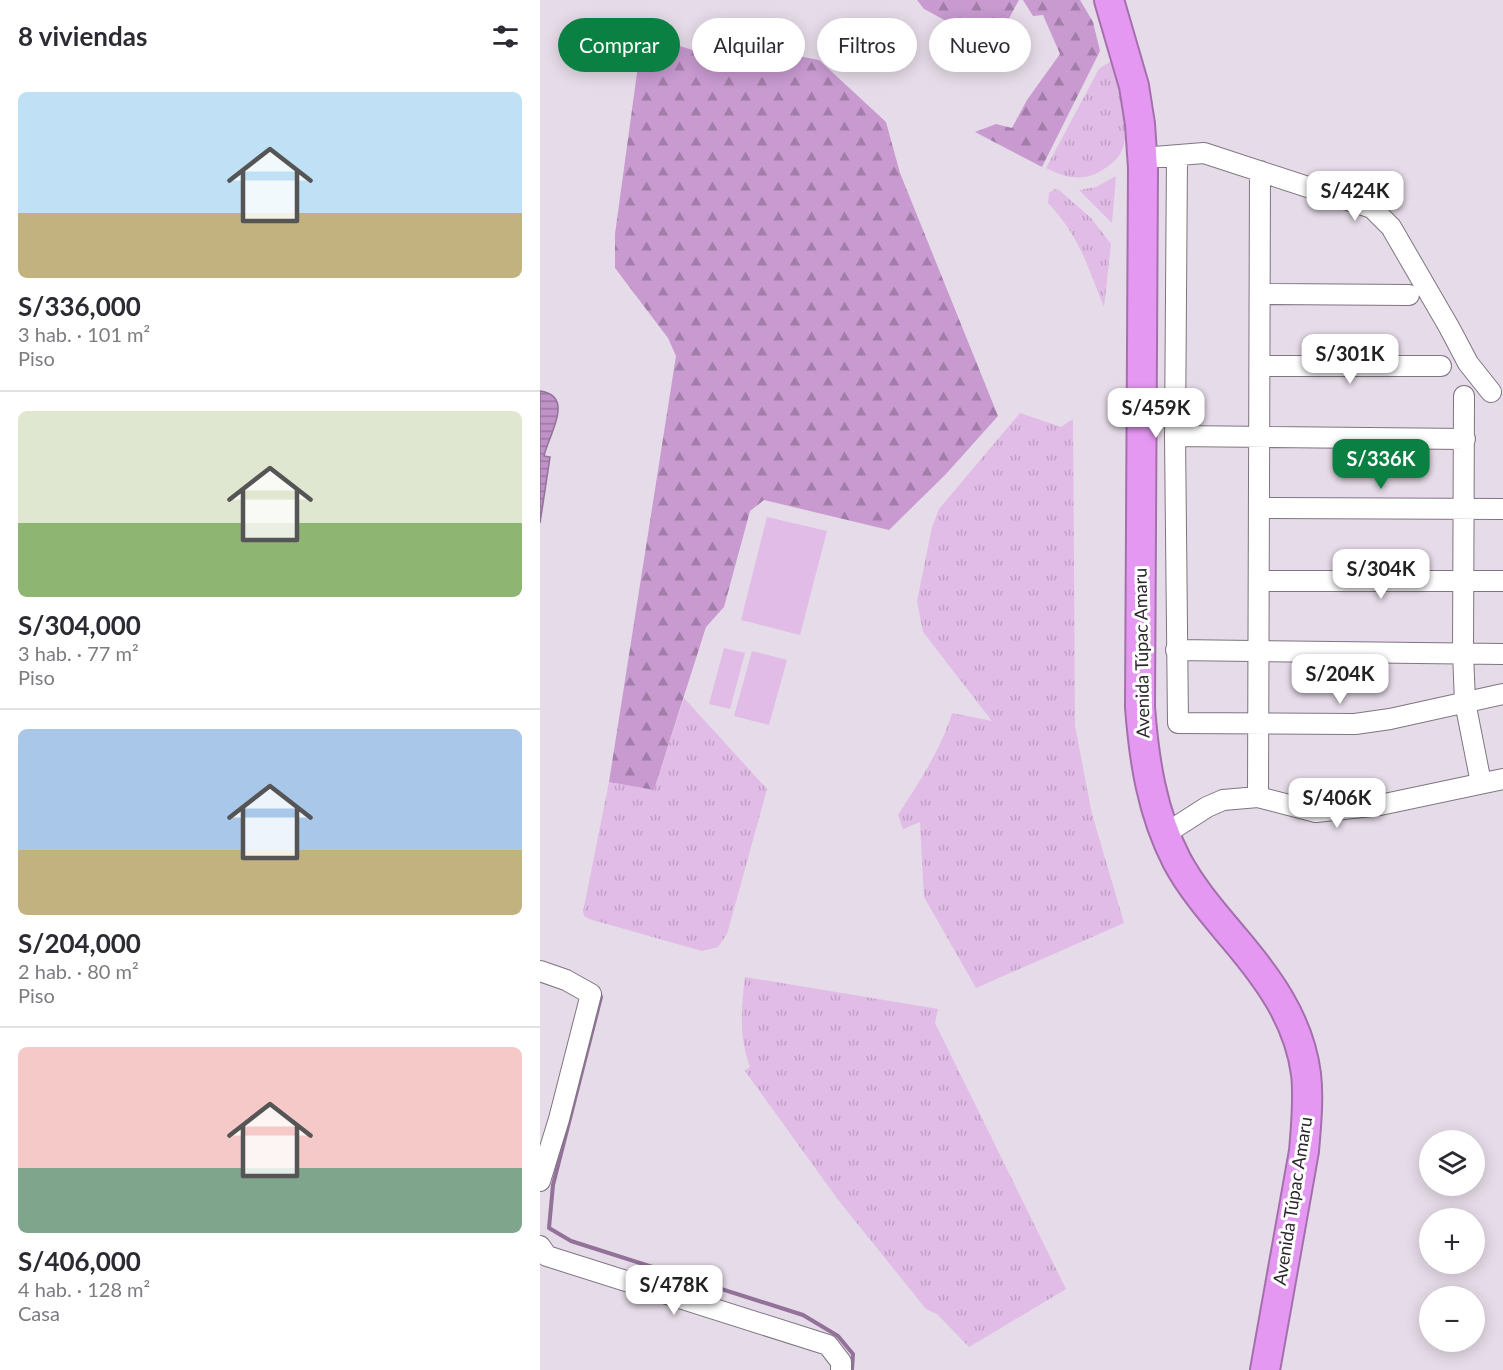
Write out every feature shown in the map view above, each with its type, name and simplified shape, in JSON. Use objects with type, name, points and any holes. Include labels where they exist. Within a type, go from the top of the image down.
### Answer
[{"type":"highway","name":"Avenida Túpac Amaru","points":[[1109,0],[1134,86],[1140,124],[1142,159],[1144,231],[1140,707],[1144,754],[1152,796],[1165,834],[1178,862],[1193,887],[1269,980],[1297,1036],[1306,1073],[1307,1116],[1304,1151],[1265,1370]]},
{"type":"street","points":[[1142,159],[1204,153],[1372,208],[1391,227],[1468,363],[1491,392]]},
{"type":"street","points":[[1177,156],[1175,436],[1178,723],[1355,724],[1390,719],[1503,694]]},
{"type":"street","points":[[1258,797],[1260,171]]},
{"type":"street","points":[[1260,294],[1409,295]]},
{"type":"street","points":[[1260,366],[1441,366]]},
{"type":"street","points":[[1464,396],[1463,653],[1466,702],[1481,783]]},
{"type":"street","points":[[1175,436],[1465,439]]},
{"type":"street","points":[[1259,508],[1503,509]]},
{"type":"street","points":[[1259,580],[1503,581]]},
{"type":"street","points":[[1176,650],[1503,654]]},
{"type":"street","points":[[1165,834],[1223,800],[1258,797],[1316,812],[1380,805],[1503,779]]},
{"type":"street","points":[[540,971],[566,980],[591,994],[559,1119],[540,1181]]},
{"type":"street","points":[[540,1246],[547,1256],[828,1345],[841,1362],[841,1370]]},
{"type":"green space","points":[[917,0],[1019,0],[1009,18],[941,18],[924,9]]},
{"type":"green space","points":[[1023,0],[1080,0],[1093,22],[1100,51],[1042,167],[975,132],[996,124],[1012,128],[1027,100],[1060,54],[1043,15],[1033,16]]},
{"type":"green space","points":[[680,46],[692,50],[692,72],[805,72],[805,57],[817,60],[817,72],[832,72],[886,122],[900,173],[998,416],[946,474],[889,530],[764,500],[750,511],[724,607],[706,627],[654,790],[609,782],[676,356],[668,338],[615,268],[615,234],[637,72],[680,72]]},
{"type":"green space","points":[[1114,59],[1126,129],[1120,154],[1106,168],[1085,177],[1066,176],[1046,168],[1099,69]]},
{"type":"green space","points":[[1116,176],[1112,223],[1079,190],[1096,187]]},
{"type":"green space","points":[[1055,189],[1091,218],[1111,244],[1104,307],[1075,240],[1048,203],[1049,193]]},
{"type":"green space","points":[[1020,413],[1061,427],[1073,419],[1075,726],[1092,814],[1124,923],[976,988],[924,897],[920,822],[903,829],[898,815],[936,753],[952,713],[992,721],[923,632],[917,601],[932,527],[939,509]]},
{"type":"green space","points":[[767,517],[827,531],[800,635],[741,620]]},
{"type":"green space","points":[[724,648],[745,653],[730,709],[709,704]]},
{"type":"green space","points":[[752,651],[787,660],[769,725],[734,716]]},
{"type":"green space","points":[[684,698],[767,789],[727,934],[718,947],[702,951],[589,919],[584,916],[583,912],[609,782],[654,790]]},
{"type":"green space","points":[[745,977],[938,1009],[935,1023],[1066,1289],[969,1347],[937,1314],[926,1309],[839,1201],[745,1071],[750,1067],[744,1045],[742,1023]]},
{"type":"shaded area","points":[[540,391],[551,394],[558,408],[557,418],[544,456],[550,457],[540,523]]},
{"type":"waterway","points":[[599,992],[601,997],[553,1185],[549,1228],[571,1241],[803,1315],[838,1336],[853,1354],[852,1370]]}]
